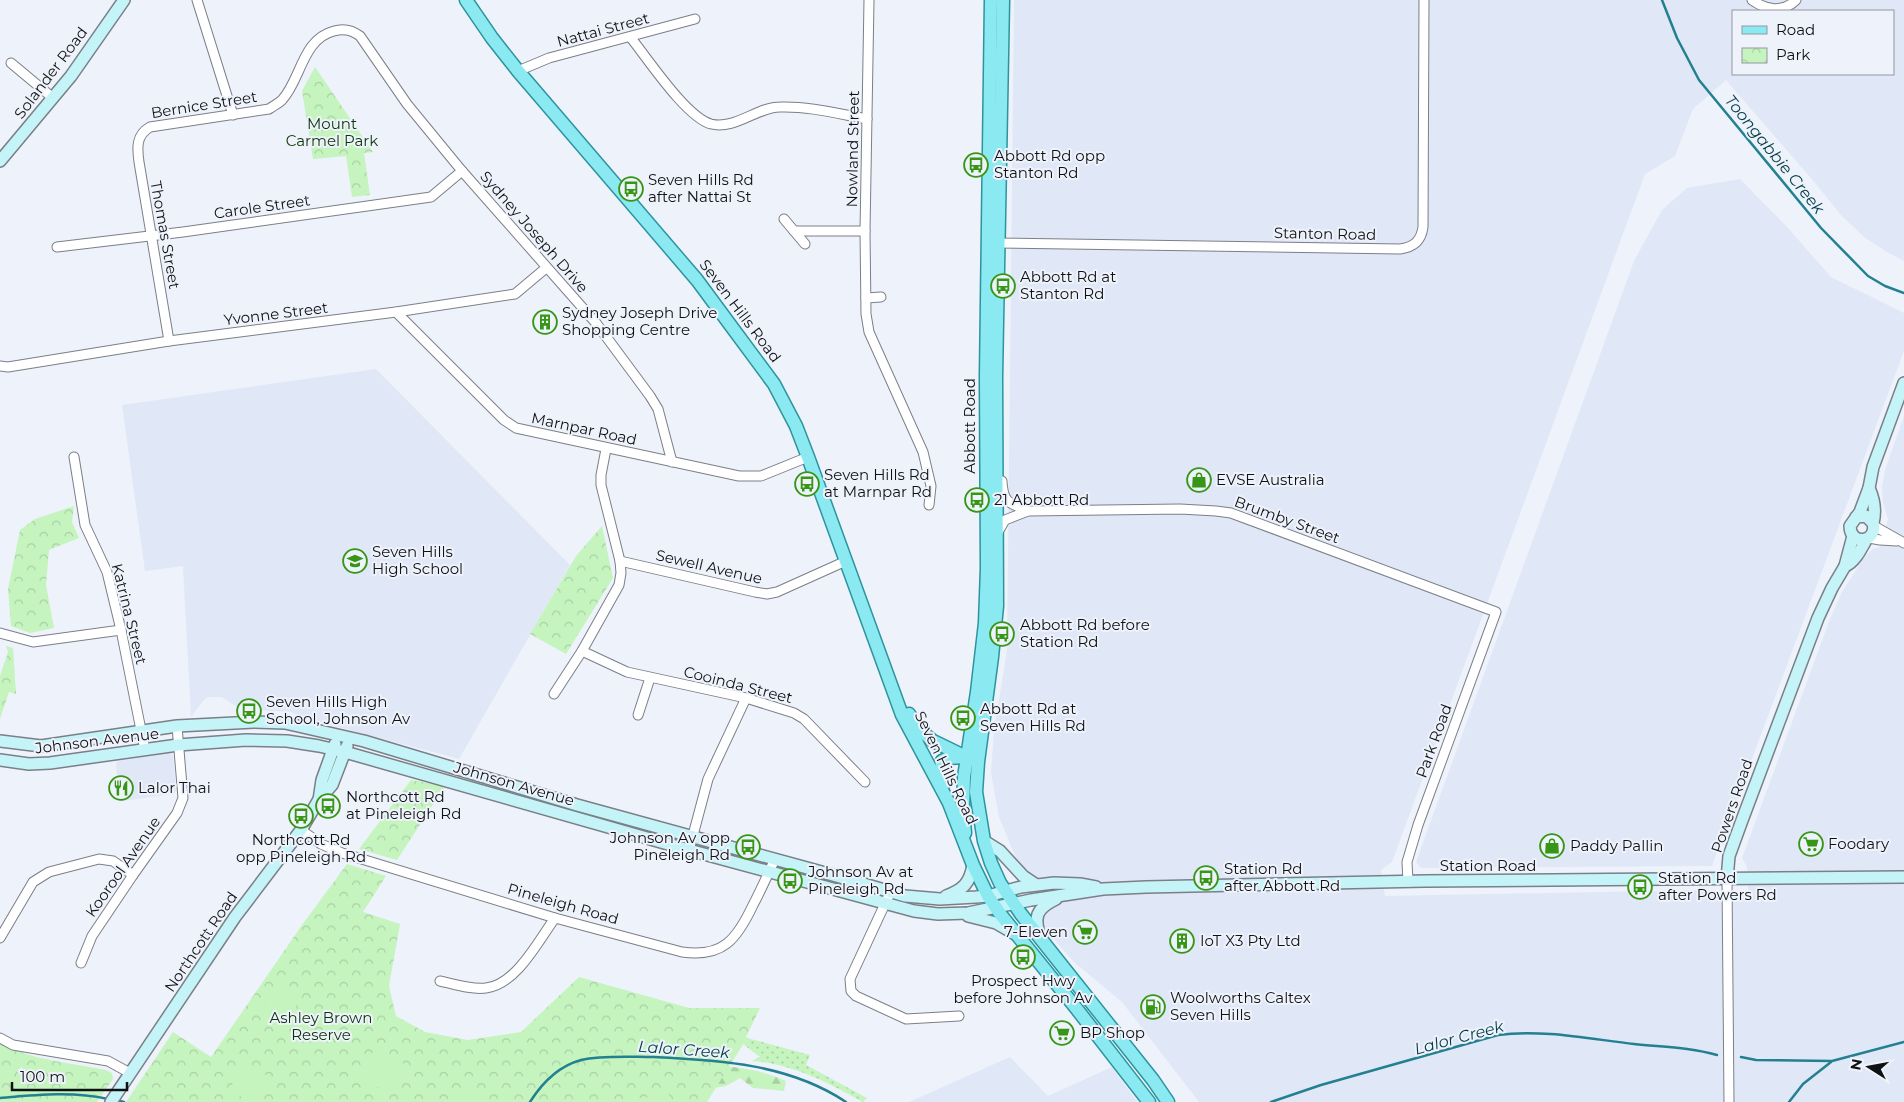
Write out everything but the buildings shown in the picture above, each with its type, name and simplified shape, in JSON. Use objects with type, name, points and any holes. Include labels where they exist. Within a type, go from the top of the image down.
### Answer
[{"type":"main road","name":"Solander Road","points":[[0,161],[53,98],[124,0]]},
{"type":"main road","name":"Seven Hills Road","points":[[466,0],[518,71],[637,207],[707,293],[774,384],[796,426],[808,457],[902,715],[949,804],[972,865],[988,896],[1148,1102]]},
{"type":"main road","name":"Abbott Road","points":[[967,850],[962,796],[972,760],[995,636],[997,538],[991,0]]},
{"type":"main road","name":"Abbott Road","points":[[984,841],[977,806],[972,760],[985,623],[993,243],[1003,0]]},
{"type":"main road","points":[[1869,488],[1873,499],[1875,516],[1873,533],[1868,539],[1859,540],[1853,536],[1850,526],[1869,488],[1876,459],[1904,383]]},
{"type":"main road","points":[[1856,517],[1866,516],[1874,525]]},
{"type":"main road","name":"Powers Road","points":[[1727,879],[1729,856],[1825,602],[1845,566],[1853,536]]},
{"type":"main road","name":"Powers Road","points":[[1845,566],[1850,564],[1868,539]]},
{"type":"main road","name":"Seven Hills Road","points":[[896,696],[926,736],[972,760]]},
{"type":"main road","name":"Johnson Avenue","points":[[0,741],[41,746],[177,726],[272,722],[303,726],[840,877],[914,911],[951,914],[968,913],[1014,904]]},
{"type":"main road","name":"Northcott Road","points":[[114,1098],[235,917],[301,830],[318,801],[322,780],[339,750],[344,736]]},
{"type":"main road","name":"Johnson Avenue","points":[[0,760],[29,764],[50,764],[178,745],[264,740],[308,744],[339,750],[689,850],[888,899],[940,899],[988,896],[1005,891]]},
{"type":"main road","points":[[949,804],[942,776],[942,761],[948,758],[972,760]]},
{"type":"main road","name":"Seven Hills Road","points":[[984,841],[991,863],[1014,904],[1168,1102]]},
{"type":"main road","points":[[984,841],[1000,852],[1023,876],[1035,884]]},
{"type":"main road","points":[[940,899],[958,892],[968,884],[972,865]]},
{"type":"main road","name":"Station Road","points":[[1014,904],[1102,889],[1408,882],[1904,877]]},
{"type":"main road","name":"Station Road","points":[[1005,891],[1035,884],[1067,883],[1102,889]]},
{"type":"main road","points":[[1040,938],[1036,923],[1038,913],[1045,904],[1064,895]]},
{"type":"main road","points":[[951,914],[996,922],[1019,937]]},
{"type":"street","points":[[197,0],[234,115]]},
{"type":"street","name":"Nowland Street","points":[[869,0],[865,231],[866,314],[869,332],[923,452],[931,486],[928,505]]},
{"type":"street","name":"Stanton Road","points":[[993,243],[1400,249],[1413,246],[1421,236],[1422,227],[1424,0]]},
{"type":"street","points":[[1752,0],[1770,10],[1791,5],[1796,0]]},
{"type":"street","name":"Nattai Street","points":[[518,71],[549,58],[631,38],[695,19]]},
{"type":"street","name":"Bernice Street","points":[[141,134],[150,127],[268,109],[276,105],[287,93],[315,42],[322,36],[336,30],[355,32]]},
{"type":"street","name":"Sydney Joseph Drive","points":[[355,32],[360,36],[407,104],[462,171],[596,324],[650,396],[658,409],[672,462]]},
{"type":"street","points":[[631,38],[689,111],[711,124],[722,125],[778,106],[867,119]]},
{"type":"street","points":[[11,63],[53,98]]},
{"type":"street","name":"Thomas Street","points":[[141,134],[138,140],[138,155],[170,341]]},
{"type":"street","name":"Carole Street","points":[[57,247],[182,232],[431,197],[462,171]]},
{"type":"street","points":[[784,219],[805,244]]},
{"type":"street","points":[[794,231],[865,231]]},
{"type":"street","name":"Yvonne Street","points":[[0,366],[8,367],[170,341],[396,312],[515,294],[546,268]]},
{"type":"street","points":[[866,298],[881,297]]},
{"type":"street","name":"Marnpar Road","points":[[396,312],[504,420],[516,428],[606,449],[739,476],[761,476],[808,457]]},
{"type":"street","name":"Brumby Street","points":[[996,446],[1002,465],[1002,489],[1006,500],[1028,511]]},
{"type":"street","points":[[554,694],[582,651],[618,585],[621,573],[620,561],[601,485],[606,449]]},
{"type":"street","name":"Katrina Street","points":[[74,457],[85,525],[107,572],[122,630],[145,750]]},
{"type":"street","name":"Brumby Street","points":[[997,538],[1005,520],[1028,511],[1180,509],[1231,513],[1496,612]]},
{"type":"street","points":[[1874,525],[1900,542]]},
{"type":"street","points":[[1868,539],[1900,542]]},
{"type":"street","name":"Sewell Avenue","points":[[620,561],[771,594],[846,561]]},
{"type":"street","name":"Park Road","points":[[1408,882],[1407,862],[1418,825],[1496,612]]},
{"type":"street","points":[[0,633],[33,642],[122,630]]},
{"type":"street","name":"Cooinda Street","points":[[582,651],[613,667],[650,678],[746,698],[794,713],[804,719],[865,782]]},
{"type":"street","points":[[638,715],[650,678]]},
{"type":"street","points":[[689,850],[708,779],[746,698]]},
{"type":"street","name":"Koorool Avenue","points":[[81,963],[92,936],[177,813],[183,798],[177,726]]},
{"type":"street","name":"Pineleigh Road","points":[[301,830],[321,844],[342,853],[555,918],[682,952],[696,954],[724,947],[737,935],[775,859]]},
{"type":"street","points":[[0,938],[33,882],[49,872],[99,858],[113,861],[133,875]]},
{"type":"street","name":"Powers Road","points":[[1727,879],[1729,1102]]},
{"type":"street","points":[[888,899],[850,979],[851,991],[856,996],[904,1018],[959,1016]]},
{"type":"street","points":[[440,980],[476,988],[487,988],[501,984],[521,966],[555,918]]},
{"type":"street","points":[[0,1038],[13,1045],[108,1061],[130,1073]]},
{"type":"shaded area","points":[[1014,0],[1904,0],[1904,261],[1864,237],[1840,214],[1726,80],[1693,109],[1675,156],[1645,174],[1392,862],[1381,870],[1385,896],[1703,890],[1714,891],[1715,900],[1740,901],[1740,893],[1748,890],[1747,867],[1742,858],[1830,619],[1842,592],[1865,556],[1873,549],[1880,547],[1888,519],[1883,503],[1882,488],[1885,470],[1904,416],[1904,1102],[1199,1102],[1122,1002],[1074,962],[1046,930],[999,817],[991,773],[994,730],[1007,651]]},
{"type":"shaded area","points":[[1740,179],[1787,227],[1831,277],[1904,313],[1904,351],[1712,866],[1421,868],[1416,862],[1634,261],[1662,210],[1687,188]]},
{"type":"shaded area","name":"Seven Hills High School","points":[[376,369],[570,565],[459,759],[304,718],[291,712],[240,709],[222,697],[208,697],[191,717],[183,566],[145,571],[122,405]]},
{"type":"shaded area","points":[[168,753],[173,755],[176,791],[173,794],[122,801],[119,799],[116,764],[118,761]]},
{"type":"shaded area","points":[[1010,1057],[1048,1096],[1112,1067],[1137,1102],[909,1102]]},
{"type":"green space","name":"Mount Carmel Park","points":[[315,67],[373,152],[364,153],[370,195],[352,197],[346,156],[313,159],[302,91]]},
{"type":"green space","points":[[74,506],[72,522],[79,538],[49,550],[46,585],[54,628],[30,633],[11,626],[8,589],[20,530],[35,519]]},
{"type":"green space","points":[[602,526],[613,578],[566,654],[530,634],[576,556]]},
{"type":"green space","points":[[6,646],[13,648],[16,694],[9,692],[0,719],[0,676],[8,652]]},
{"type":"green space","points":[[411,780],[445,786],[397,860],[359,849]]},
{"type":"green space","name":"Ashley Brown Reserve","points":[[347,864],[386,876],[363,912],[400,924],[389,986],[396,1016],[425,1032],[468,1040],[521,1032],[579,977],[689,1008],[760,1008],[747,1038],[707,1102],[126,1102],[173,1032],[211,1057],[302,925]]},
{"type":"green space","points":[[280,990],[299,1000],[287,1023],[263,1010],[273,991]]},
{"type":"green space","points":[[747,1038],[810,1055],[806,1065],[867,1098],[863,1102],[824,1081],[796,1070],[752,1061],[760,1057],[743,1044]]},
{"type":"green space","points":[[0,1043],[38,1057],[106,1070],[112,1073],[113,1079],[97,1102],[0,1102]]},
{"type":"green space","points":[[375,1047],[402,1061],[405,1067],[392,1094],[360,1079]]},
{"type":"green space","points":[[643,1064],[734,1067],[752,1070],[786,1081],[784,1091],[753,1088],[740,1078],[726,1086],[708,1089],[538,1102]]},
{"type":"green space","points":[[246,1065],[270,1077],[258,1102],[252,1102],[229,1091],[240,1068]]},
{"type":"green space","points":[[464,1088],[486,1100],[487,1102],[457,1102]]},
{"type":"green space","points":[[669,1094],[670,1102],[614,1102]]},
{"type":"waterway","name":"Toongabbie Creek","points":[[1662,0],[1677,38],[1699,80],[1821,228],[1868,276],[1885,286],[1904,293]]},
{"type":"waterway","name":"Lalor Creek","points":[[1271,1102],[1321,1085],[1498,1035],[1515,1033],[1566,1035],[1686,1049],[1717,1055]]},
{"type":"waterway","name":"Lalor Creek","points":[[1741,1057],[1756,1060],[1832,1061],[1904,1042]]},
{"type":"waterway","name":"Lalor Creek","points":[[530,1102],[540,1088],[565,1066],[581,1060],[598,1057],[653,1057],[753,1066],[801,1079],[824,1089],[846,1102]]},
{"type":"waterway","points":[[1789,1102],[1803,1084],[1831,1062]]},
{"type":"waterway","name":"Lalor Creek","points":[[0,1098],[68,1094],[108,1099]]},
{"type":"waterway","name":"Lalor Creek","points":[[116,1100],[124,1102]]},
{"type":"place","name":"Abbott Rd opp Stanton Rd","points":[[976,165]]},
{"type":"place","name":"Seven Hills Rd after Nattai St","points":[[631,189]]},
{"type":"place","name":"Abbott Rd at Stanton Rd","points":[[1003,286]]},
{"type":"place","name":"Sydney Joseph Drive Shopping Centre","points":[[545,322]]},
{"type":"place","name":"EVSE Australia","points":[[1199,480]]},
{"type":"place","name":"Seven Hills Rd at Marnpar Rd","points":[[807,484]]},
{"type":"place","name":"21 Abbott Rd","points":[[977,500]]},
{"type":"place","name":"Seven Hills High School","points":[[355,561]]},
{"type":"place","name":"Abbott Rd before Station Rd","points":[[1002,634]]},
{"type":"place","name":"Seven Hills High School, Johnson Av","points":[[249,711]]},
{"type":"place","name":"Abbott Rd at Seven Hills Rd","points":[[963,718]]},
{"type":"place","name":"Lalor Thai","points":[[121,788]]},
{"type":"place","name":"Northcott Rd at Pineleigh Rd","points":[[328,806]]},
{"type":"place","name":"Northcott Rd opp Pineleigh Rd","points":[[301,816]]},
{"type":"place","name":"Foodary","points":[[1811,844]]},
{"type":"place","name":"Paddy Pallin","points":[[1552,846]]},
{"type":"place","name":"Johnson Av opp Pineleigh Rd","points":[[748,847]]},
{"type":"place","name":"Station Rd after Abbott Rd","points":[[1206,878]]},
{"type":"place","name":"Johnson Av at Pineleigh Rd","points":[[790,881]]},
{"type":"place","name":"Station Rd after Powers Rd","points":[[1640,887]]},
{"type":"place","name":"7-Eleven","points":[[1085,932]]},
{"type":"place","name":"IoT X3 Pty Ltd","points":[[1182,941]]},
{"type":"place","name":"Prospect Hwy before Johnson Av","points":[[1023,957]]},
{"type":"place","name":"Woolworths Caltex Seven Hills","points":[[1153,1007]]},
{"type":"place","name":"BP Shop","points":[[1062,1033]]}]
